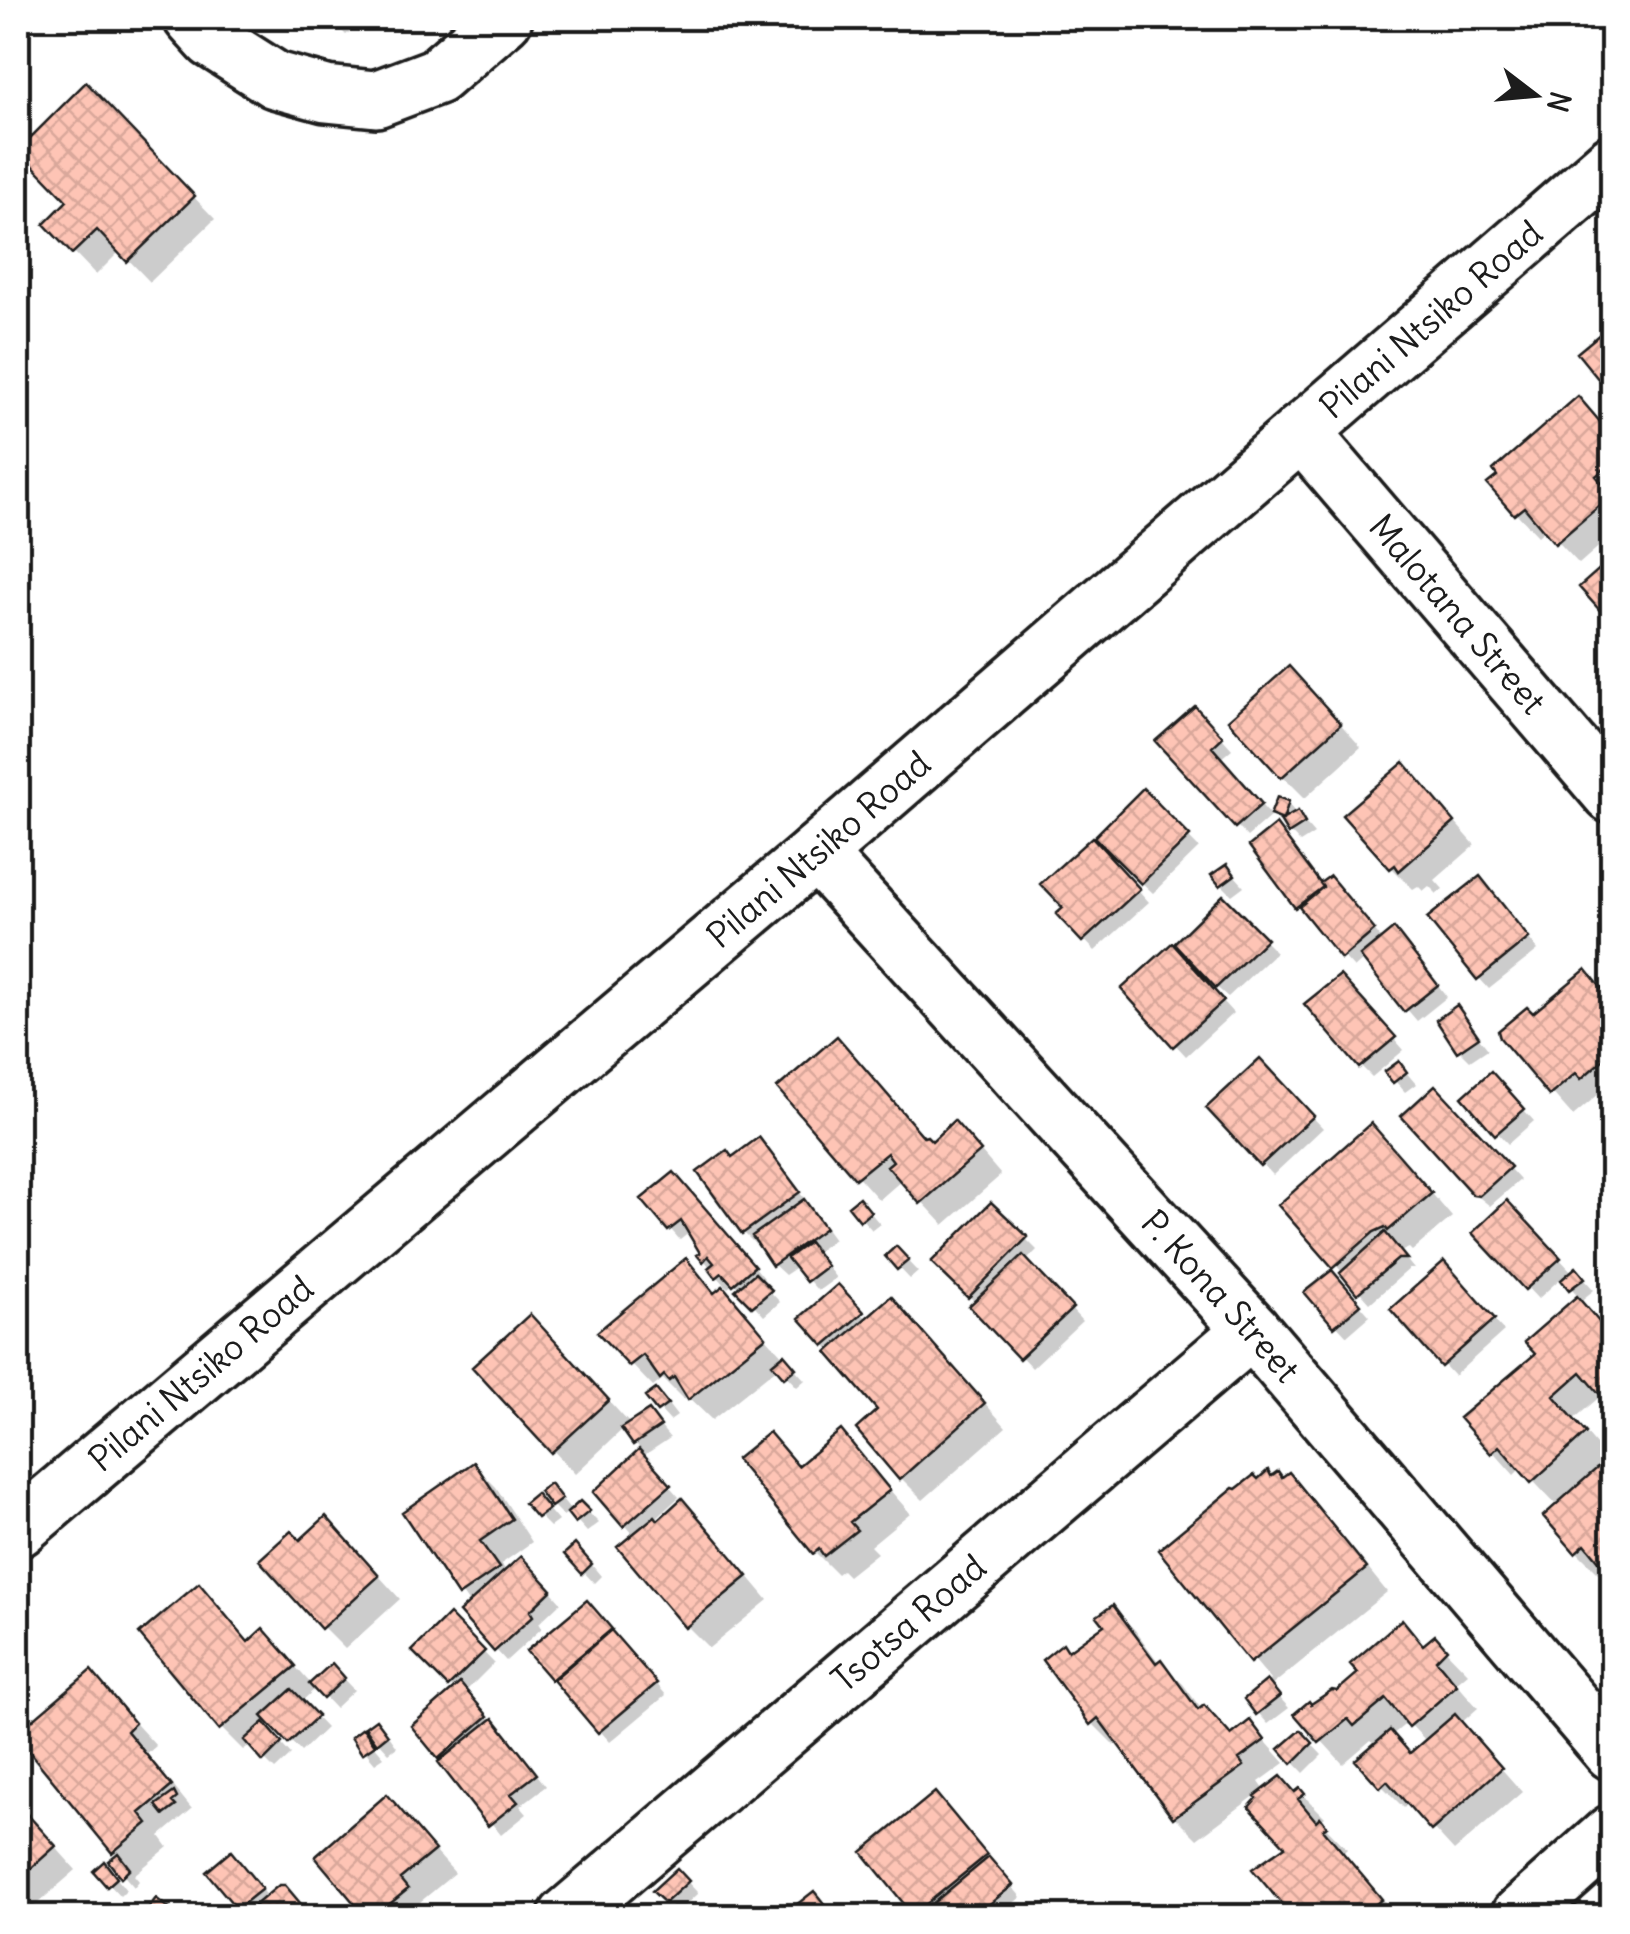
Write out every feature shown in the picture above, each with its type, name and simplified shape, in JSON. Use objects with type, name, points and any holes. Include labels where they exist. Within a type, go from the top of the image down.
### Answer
[{"type":"street","points":[[192,18],[212,40],[274,80],[326,94],[376,100],[437,76],[504,18]]},
{"type":"street","name":"Pilani Ntsiko Road","points":[[18,1529],[816,853],[1612,163]]},
{"type":"street","name":"Malotana Street","points":[[1300,432],[1612,794]]},
{"type":"street","name":"P. Kona Street","points":[[816,853],[1252,1330],[1612,1752]]},
{"type":"street","name":"Tsotsa Road","points":[[567,1916],[1252,1330]]},
{"type":"street","points":[[1519,1916],[1612,1833]]},
{"type":"building","points":[[86,82],[195,196],[127,262],[97,230],[72,254],[44,224],[67,201],[18,150]]},
{"type":"building","points":[[1612,324],[1612,396],[1577,353]]},
{"type":"building","points":[[1578,396],[1612,436],[1612,462],[1596,476],[1612,495],[1555,544],[1524,507],[1514,515],[1487,484],[1497,476],[1493,470]]},
{"type":"building","points":[[1612,558],[1612,624],[1579,587]]},
{"type":"building","points":[[1289,666],[1341,724],[1281,778],[1228,720]]},
{"type":"building","points":[[1195,706],[1223,737],[1212,747],[1262,804],[1235,828],[1155,741]]},
{"type":"building","points":[[1404,762],[1455,822],[1399,871],[1395,865],[1390,869],[1342,815]]},
{"type":"building","points":[[1143,788],[1190,836],[1141,884],[1094,837]]},
{"type":"building","points":[[1277,797],[1289,801],[1283,820],[1270,815]]},
{"type":"building","points":[[1298,811],[1305,823],[1288,834],[1280,821]]},
{"type":"building","points":[[1276,824],[1323,887],[1295,908],[1249,846]]},
{"type":"building","points":[[1092,837],[1140,889],[1082,942],[1056,914],[1063,908],[1040,884]]},
{"type":"building","points":[[1227,864],[1235,875],[1220,886],[1211,875]]},
{"type":"building","points":[[1330,876],[1375,930],[1341,959],[1299,907]]},
{"type":"building","points":[[1480,876],[1529,938],[1477,980],[1427,918]]},
{"type":"building","points":[[1223,895],[1267,939],[1216,988],[1174,943]]},
{"type":"building","points":[[1394,928],[1438,985],[1404,1012],[1360,956]]},
{"type":"building","points":[[1172,943],[1224,1001],[1173,1047],[1121,989]]},
{"type":"building","points":[[1586,969],[1612,1001],[1612,1052],[1581,1079],[1576,1073],[1549,1096],[1498,1031],[1527,1007],[1533,1013]]},
{"type":"building","points":[[1340,975],[1396,1037],[1359,1068],[1304,1004]]},
{"type":"building","points":[[1457,1005],[1479,1037],[1457,1052],[1436,1020]]},
{"type":"building","points":[[837,1036],[924,1137],[932,1141],[954,1120],[981,1151],[920,1204],[887,1166],[893,1161],[887,1153],[855,1179],[777,1088]]},
{"type":"building","points":[[1260,1058],[1314,1116],[1260,1166],[1206,1108]]},
{"type":"building","points":[[1399,1061],[1407,1072],[1393,1083],[1384,1072]]},
{"type":"building","points":[[1491,1071],[1525,1109],[1495,1135],[1462,1097]]},
{"type":"building","points":[[1435,1085],[1511,1167],[1479,1196],[1473,1195],[1401,1116]]},
{"type":"building","points":[[1371,1123],[1432,1193],[1388,1231],[1385,1227],[1374,1232],[1333,1268],[1278,1205]]},
{"type":"building","points":[[759,1137],[800,1192],[742,1234],[697,1172],[727,1150],[732,1157]]},
{"type":"building","points":[[674,1172],[755,1266],[733,1285],[722,1273],[716,1278],[708,1268],[714,1263],[708,1256],[703,1262],[697,1255],[700,1253],[681,1221],[668,1231],[641,1199]]},
{"type":"building","points":[[859,1197],[871,1212],[860,1221],[848,1206]]},
{"type":"building","points":[[804,1199],[825,1228],[772,1266],[752,1236]]},
{"type":"building","points":[[1507,1200],[1561,1258],[1525,1290],[1472,1233]]},
{"type":"building","points":[[991,1202],[1028,1237],[968,1298],[931,1262]]},
{"type":"building","points":[[1385,1232],[1407,1259],[1398,1259],[1357,1294],[1340,1273]]},
{"type":"building","points":[[809,1242],[827,1266],[806,1282],[787,1258]]},
{"type":"building","points":[[896,1246],[909,1260],[897,1270],[885,1256]]},
{"type":"building","points":[[1023,1255],[1073,1308],[1019,1359],[969,1306]]},
{"type":"building","points":[[686,1258],[714,1293],[723,1286],[766,1337],[688,1400],[674,1377],[669,1381],[664,1375],[660,1379],[643,1355],[629,1366],[597,1332]]},
{"type":"building","points":[[1444,1261],[1495,1319],[1441,1367],[1390,1309]]},
{"type":"building","points":[[1576,1267],[1585,1278],[1569,1290],[1561,1280]]},
{"type":"building","points":[[1332,1270],[1361,1304],[1334,1327],[1304,1292]]},
{"type":"building","points":[[755,1273],[772,1290],[752,1307],[735,1290]]},
{"type":"building","points":[[838,1284],[864,1312],[824,1346],[799,1318]]},
{"type":"building","points":[[891,1296],[985,1403],[899,1480],[856,1429],[877,1410],[827,1352]]},
{"type":"building","points":[[1577,1296],[1612,1337],[1612,1389],[1603,1398],[1581,1372],[1554,1396],[1586,1433],[1531,1483],[1499,1446],[1491,1454],[1459,1418],[1535,1354],[1524,1342]]},
{"type":"building","points":[[530,1314],[609,1400],[551,1453],[472,1367]]},
{"type":"building","points":[[784,1354],[796,1368],[784,1378],[772,1364]]},
{"type":"building","points":[[656,1389],[668,1404],[657,1412],[645,1397]]},
{"type":"building","points":[[649,1410],[661,1426],[633,1445],[621,1428]]},
{"type":"building","points":[[841,1430],[890,1490],[850,1522],[857,1530],[824,1556],[819,1549],[813,1554],[736,1459],[769,1432],[798,1466]]},
{"type":"building","points":[[639,1449],[671,1485],[623,1527],[593,1492]]},
{"type":"building","points":[[1612,1455],[1612,1577],[1585,1544],[1575,1553],[1543,1516]]},
{"type":"building","points":[[474,1462],[512,1519],[480,1541],[499,1568],[458,1596],[402,1512]]},
{"type":"building","points":[[1268,1470],[1271,1476],[1278,1471],[1282,1477],[1289,1472],[1367,1568],[1250,1663],[1158,1550],[1233,1488],[1254,1475],[1258,1479]]},
{"type":"building","points":[[550,1483],[562,1499],[551,1507],[539,1491]]},
{"type":"building","points":[[536,1493],[549,1509],[537,1518],[524,1503]]},
{"type":"building","points":[[682,1498],[748,1576],[685,1628],[617,1547],[655,1516],[658,1520]]},
{"type":"building","points":[[580,1501],[590,1511],[575,1523],[567,1513]]},
{"type":"building","points":[[326,1516],[379,1576],[321,1629],[259,1560],[291,1531],[300,1540]]},
{"type":"building","points":[[575,1544],[592,1564],[582,1574],[564,1554]]},
{"type":"building","points":[[521,1556],[552,1590],[530,1611],[533,1616],[494,1652],[459,1612]]},
{"type":"building","points":[[199,1583],[248,1642],[263,1628],[296,1666],[219,1730],[139,1634]]},
{"type":"building","points":[[587,1600],[612,1629],[551,1680],[526,1651]]},
{"type":"building","points":[[1113,1605],[1156,1663],[1161,1659],[1198,1710],[1204,1705],[1231,1735],[1250,1720],[1265,1740],[1239,1759],[1244,1766],[1173,1818],[1098,1718],[1090,1725],[1042,1660],[1063,1643],[1068,1651],[1104,1625],[1097,1616]]},
{"type":"building","points":[[449,1614],[485,1651],[448,1687],[412,1651]]},
{"type":"building","points":[[1402,1619],[1423,1645],[1435,1635],[1447,1649],[1436,1660],[1457,1685],[1409,1727],[1386,1699],[1354,1726],[1348,1719],[1319,1743],[1294,1714],[1309,1701],[1311,1704],[1332,1690],[1337,1691],[1358,1673],[1350,1664]]},
{"type":"building","points":[[611,1630],[657,1683],[598,1733],[553,1680]]},
{"type":"building","points":[[332,1663],[345,1678],[323,1699],[309,1684]]},
{"type":"building","points":[[91,1670],[135,1723],[127,1731],[172,1786],[140,1813],[148,1823],[112,1853],[18,1738],[18,1732]]},
{"type":"building","points":[[1267,1680],[1280,1696],[1256,1715],[1244,1699]]},
{"type":"building","points":[[460,1683],[488,1716],[438,1759],[411,1726]]},
{"type":"building","points":[[292,1689],[318,1716],[288,1744],[262,1716]]},
{"type":"building","points":[[1455,1714],[1502,1768],[1431,1831],[1387,1781],[1380,1788],[1355,1760],[1390,1730],[1410,1753]]},
{"type":"building","points":[[493,1718],[537,1774],[511,1794],[518,1802],[488,1826],[438,1762]]},
{"type":"building","points":[[376,1719],[388,1735],[377,1744],[365,1727]]},
{"type":"building","points":[[264,1722],[282,1743],[263,1762],[244,1740]]},
{"type":"building","points":[[363,1728],[375,1745],[362,1754],[351,1737]]},
{"type":"building","points":[[1301,1730],[1313,1743],[1292,1764],[1279,1749]]},
{"type":"building","points":[[1281,1776],[1295,1792],[1300,1788],[1305,1794],[1298,1799],[1316,1821],[1320,1817],[1327,1826],[1323,1829],[1382,1899],[1362,1916],[1292,1916],[1252,1869],[1285,1846],[1249,1807],[1255,1796]]},
{"type":"building","points":[[174,1792],[177,1798],[172,1802],[176,1806],[164,1815],[156,1805]]},
{"type":"building","points":[[935,1792],[987,1855],[913,1915],[862,1852]]},
{"type":"building","points":[[387,1794],[435,1850],[400,1879],[408,1889],[375,1916],[372,1911],[365,1916],[315,1857]]},
{"type":"building","points":[[18,1804],[56,1846],[18,1880]]},
{"type":"building","points":[[231,1851],[262,1889],[237,1909],[206,1872]]},
{"type":"building","points":[[118,1853],[130,1869],[121,1878],[108,1861]]},
{"type":"building","points":[[989,1857],[1013,1885],[975,1916],[921,1913]]},
{"type":"building","points":[[104,1861],[117,1878],[107,1887],[93,1871]]},
{"type":"building","points":[[677,1868],[689,1881],[665,1903],[652,1891]]},
{"type":"building","points":[[279,1885],[285,1885],[311,1916],[242,1916]]},
{"type":"building","points":[[814,1891],[834,1916],[782,1916]]},
{"type":"building","points":[[156,1898],[173,1912],[170,1916],[156,1916],[147,1910]]}]
